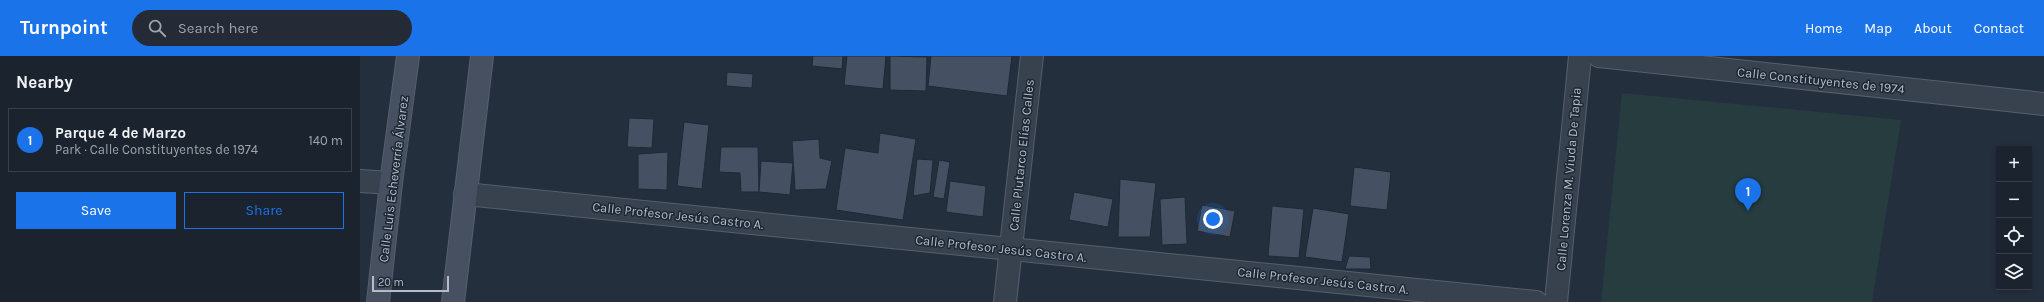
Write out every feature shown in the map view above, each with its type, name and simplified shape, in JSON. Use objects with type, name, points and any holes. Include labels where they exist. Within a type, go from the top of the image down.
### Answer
[{"type":"street","name":"Calle Luis Echeverría Álvarez","points":[[378,302],[391,183],[408,56]]},
{"type":"street","points":[[453,302],[482,56]]},
{"type":"street","name":"Calle Plutarco Elías Calles","points":[[1005,302],[1032,56]]},
{"type":"street","name":"Calle Lorenza M. Viuda De Tapia","points":[[1556,302],[1580,56]]},
{"type":"street","name":"Calle Constituyentes de 1974","points":[[1599,56],[2044,104]]},
{"type":"street","points":[[360,181],[391,183]]},
{"type":"street","name":"Calle Profesor Jesús Castro A.","points":[[465,194],[1536,302]]},
{"type":"green space","points":[[1622,93],[1901,120],[1872,302],[1601,302]]},
{"type":"building","points":[[813,56],[843,56],[842,69],[812,66]]},
{"type":"building","points":[[847,56],[886,56],[883,89],[844,85]]},
{"type":"building","points":[[890,56],[927,57],[926,91],[890,90]]},
{"type":"building","points":[[931,56],[1012,56],[1007,96],[928,86]]},
{"type":"building","points":[[727,72],[753,74],[752,88],[726,86]]},
{"type":"building","points":[[629,118],[654,119],[652,148],[627,147]]},
{"type":"building","points":[[684,122],[709,125],[702,189],[677,186]]},
{"type":"building","points":[[880,133],[916,139],[903,220],[836,210],[845,148],[878,153]]},
{"type":"building","points":[[819,139],[820,158],[832,161],[826,189],[795,190],[792,141]]},
{"type":"building","points":[[721,147],[758,147],[759,192],[741,192],[740,173],[719,172]]},
{"type":"building","points":[[668,152],[667,190],[638,189],[638,154]]},
{"type":"building","points":[[917,159],[933,160],[930,193],[913,196]]},
{"type":"building","points":[[939,160],[950,162],[944,199],[933,197]]},
{"type":"building","points":[[761,161],[793,163],[790,195],[759,192]]},
{"type":"building","points":[[1354,167],[1391,172],[1387,210],[1350,206]]},
{"type":"building","points":[[1120,179],[1156,183],[1150,237],[1118,237]]},
{"type":"building","points":[[950,181],[986,186],[983,217],[946,212]]},
{"type":"building","points":[[1074,192],[1113,199],[1108,227],[1069,220]]},
{"type":"building","points":[[1185,197],[1187,244],[1162,245],[1160,199]]},
{"type":"building","points":[[1202,205],[1235,211],[1230,237],[1197,231]]},
{"type":"building","points":[[1272,206],[1304,209],[1299,258],[1268,256]]},
{"type":"building","points":[[1313,208],[1349,214],[1342,262],[1305,257]]},
{"type":"building","points":[[1349,256],[1370,257],[1371,269],[1345,269]]},
{"type":"place","name":"Parque 4 de Marzo","points":[[1748,211]]}]
